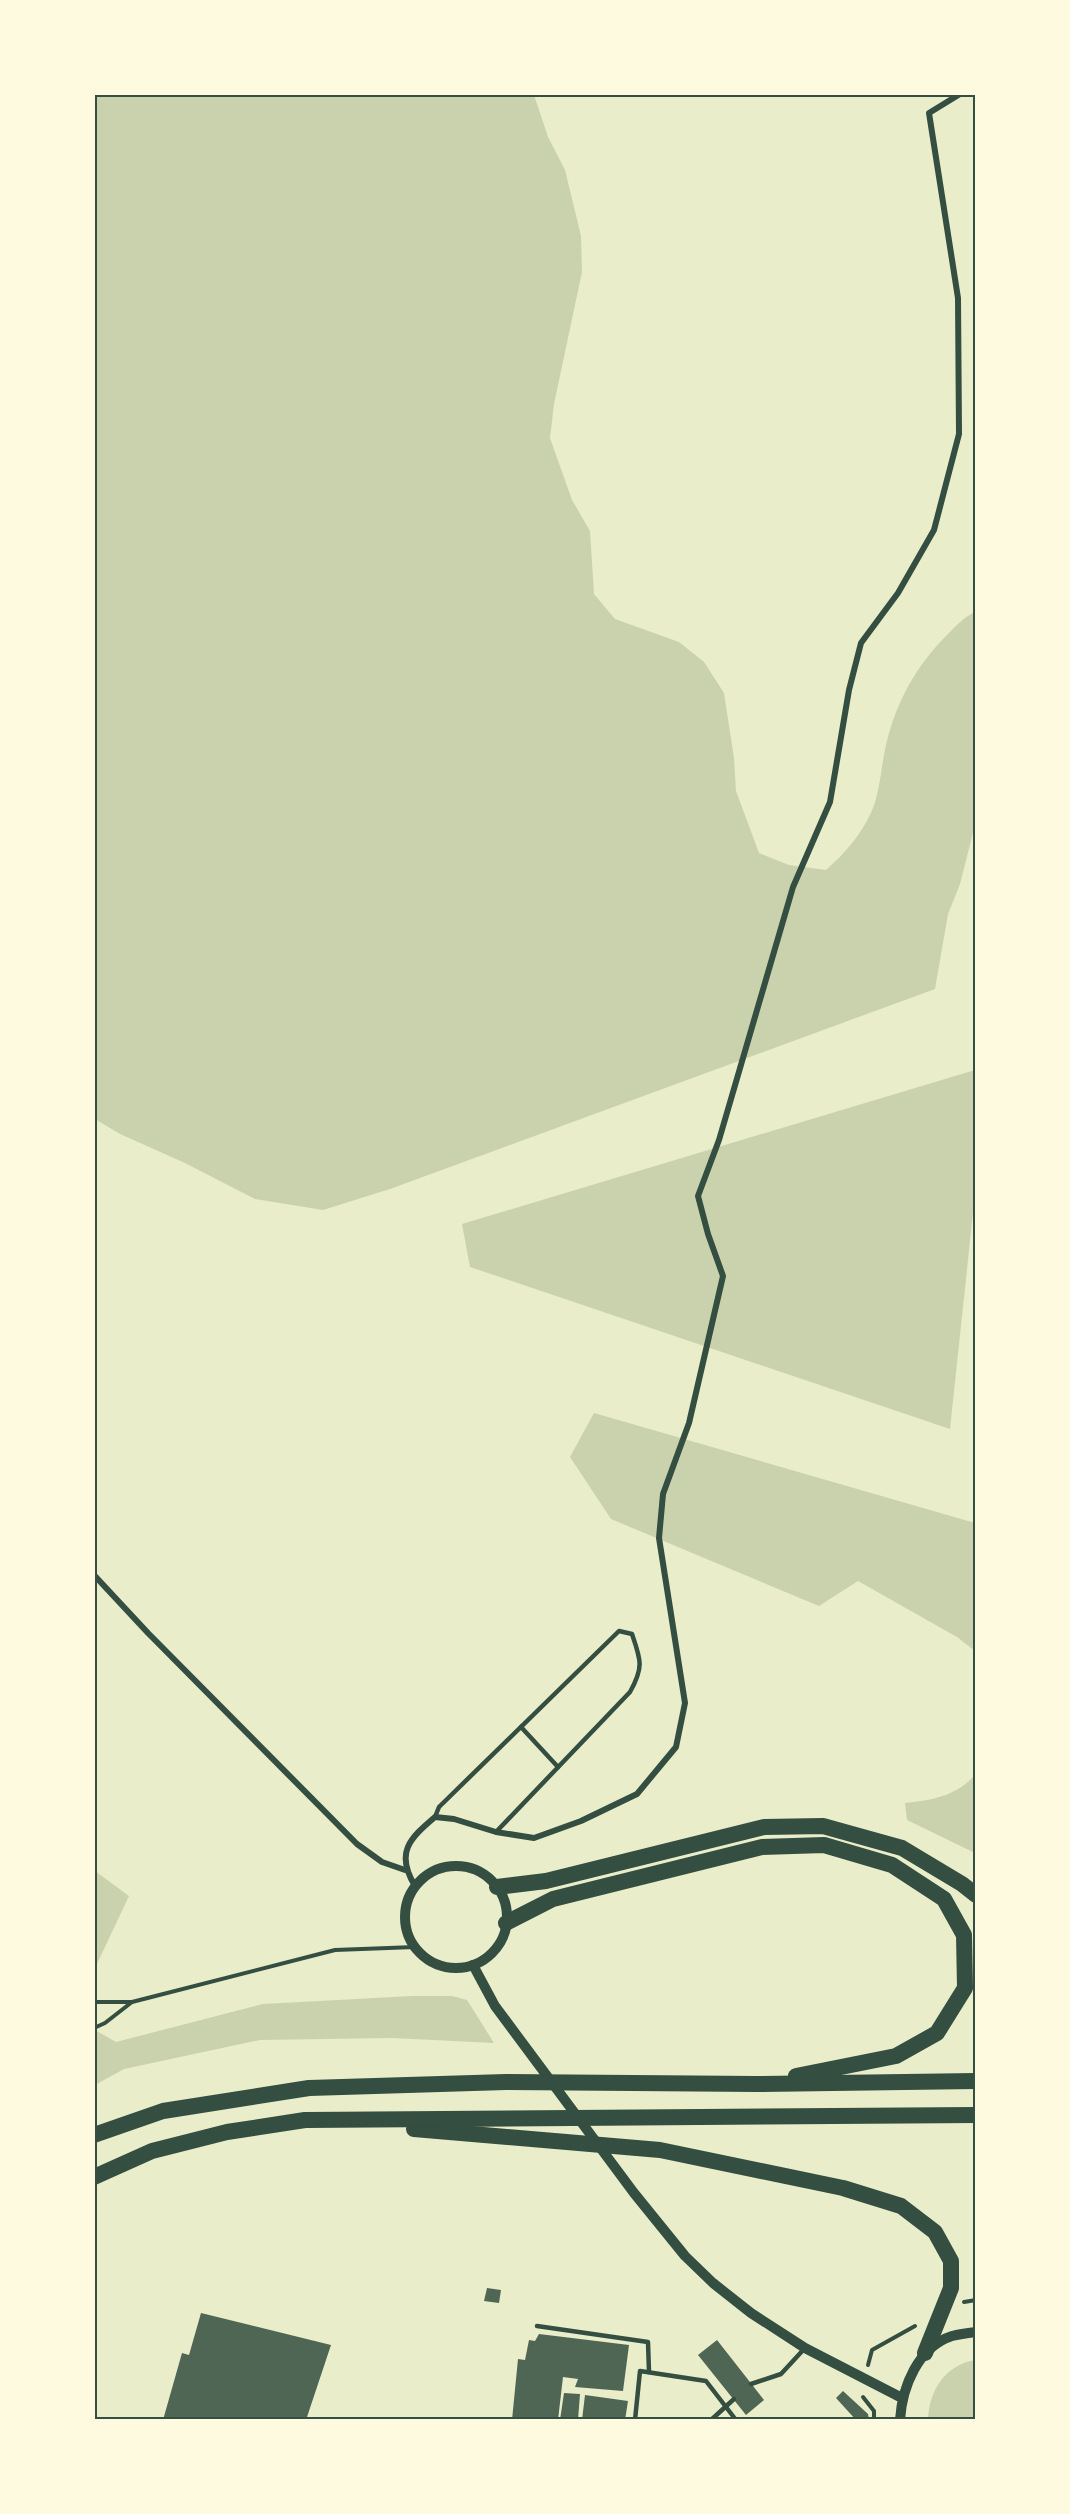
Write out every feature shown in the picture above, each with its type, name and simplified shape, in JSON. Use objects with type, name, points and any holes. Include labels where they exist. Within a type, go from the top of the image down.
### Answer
[{"type":"highway","points":[[497,1887],[546,1881],[764,1827],[823,1826],[902,1848],[975,1894]]},
{"type":"highway","points":[[506,1923],[553,1899],[762,1847],[824,1845],[892,1865],[944,1899],[964,1935],[965,1988],[937,2033],[896,2056],[756,2084]]},
{"type":"highway","points":[[94,2135],[164,2110],[309,2088],[506,2082],[756,2084],[975,2081]]},
{"type":"highway","points":[[94,2177],[152,2151],[227,2132],[305,2120],[975,2115]]},
{"type":"highway","points":[[305,2120],[660,2150],[843,2188],[901,2206],[935,2232],[951,2261],[951,2288],[925,2353]]},
{"type":"street","points":[[415,1886],[405,1870],[405,1853],[416,1834],[435,1817],[454,1819],[495,1832],[534,1838],[581,1821],[637,1794],[676,1747],[685,1703],[659,1538],[663,1494],[689,1423],[723,1276],[698,1196],[719,1140],[793,887],[830,802],[849,690],[861,643],[898,593],[934,530],[959,434],[958,298],[929,113],[960,94]]},
{"type":"street","points":[[94,1575],[148,1633],[357,1844],[382,1862],[405,1870]]},
{"type":"street","points":[[457,1866],[472,1868],[486,1876],[497,1887],[503,1898],[506,1923],[503,1937],[485,1959],[473,1965],[457,1968],[441,1966],[426,1958],[415,1947],[407,1932],[405,1916],[408,1900],[415,1886],[441,1868],[457,1866]]},
{"type":"street","points":[[473,1965],[495,2006],[634,2193],[685,2256],[713,2283],[751,2313],[805,2348],[902,2398]]},
{"type":"street","points":[[900,2420],[902,2398],[912,2374],[925,2353],[950,2337],[975,2332]]},
{"type":"lane","points":[[435,1817],[438,1807],[619,1631],[632,1634],[640,1659],[640,1675],[630,1692],[495,1832]]},
{"type":"lane","points":[[521,1727],[558,1767]]},
{"type":"lane","points":[[537,2326],[648,2342],[649,2372]]},
{"type":"lane","points":[[751,2384],[781,2374],[805,2348]]},
{"type":"lane","points":[[634,2420],[640,2371],[706,2381],[736,2420]]},
{"type":"lane","points":[[711,2420],[734,2399]]},
{"type":"path","points":[[94,2002],[132,2002],[335,1950],[415,1947]]},
{"type":"path","points":[[94,2028],[105,2023],[132,2002]]},
{"type":"path","points":[[874,2420],[874,2411],[859,2392],[873,2350],[905,2333],[944,2306]]},
{"type":"green space","points":[[94,95],[534,95],[548,137],[565,170],[581,236],[582,272],[554,404],[550,438],[572,500],[590,531],[594,594],[615,619],[679,642],[704,662],[724,693],[734,758],[736,791],[759,853],[789,865],[826,870],[846,851],[871,813],[890,729],[909,686],[936,647],[960,622],[975,612],[975,825],[960,884],[948,914],[935,989],[390,1189],[323,1210],[255,1199],[185,1163],[120,1134],[95,1119]]},
{"type":"green space","points":[[975,1070],[975,1194],[950,1429],[470,1267],[462,1224]]},
{"type":"green space","points":[[594,1413],[975,1523],[975,1651],[957,1637],[858,1581],[819,1606],[611,1519],[570,1457]]},
{"type":"green space","points":[[975,1775],[975,1853],[907,1820],[905,1803],[943,1796],[960,1788]]},
{"type":"green space","points":[[95,1871],[129,1896],[95,1968]]},
{"type":"green space","points":[[452,1996],[467,2000],[494,2043],[392,2038],[260,2040],[124,2069],[95,2085],[95,2030],[116,2042],[263,2004]]},
{"type":"green space","points":[[975,2360],[975,2419],[928,2419],[935,2389],[947,2373],[955,2367]]},
{"type":"building","points":[[487,2288],[501,2290],[499,2303],[484,2301]]},
{"type":"building","points":[[201,2313],[331,2345],[306,2420],[163,2420],[182,2353],[189,2355]]},
{"type":"building","points":[[539,2334],[629,2345],[623,2391],[575,2387],[578,2379],[563,2377],[558,2420],[512,2420],[518,2359],[525,2360],[529,2340],[535,2341]]},
{"type":"building","points":[[717,2340],[764,2400],[746,2415],[698,2355]]},
{"type":"building","points":[[843,2391],[868,2414],[869,2420],[856,2420],[836,2398]]},
{"type":"building","points":[[564,2393],[580,2394],[578,2420],[560,2420]]},
{"type":"building","points":[[585,2395],[628,2401],[625,2420],[582,2420]]}]
